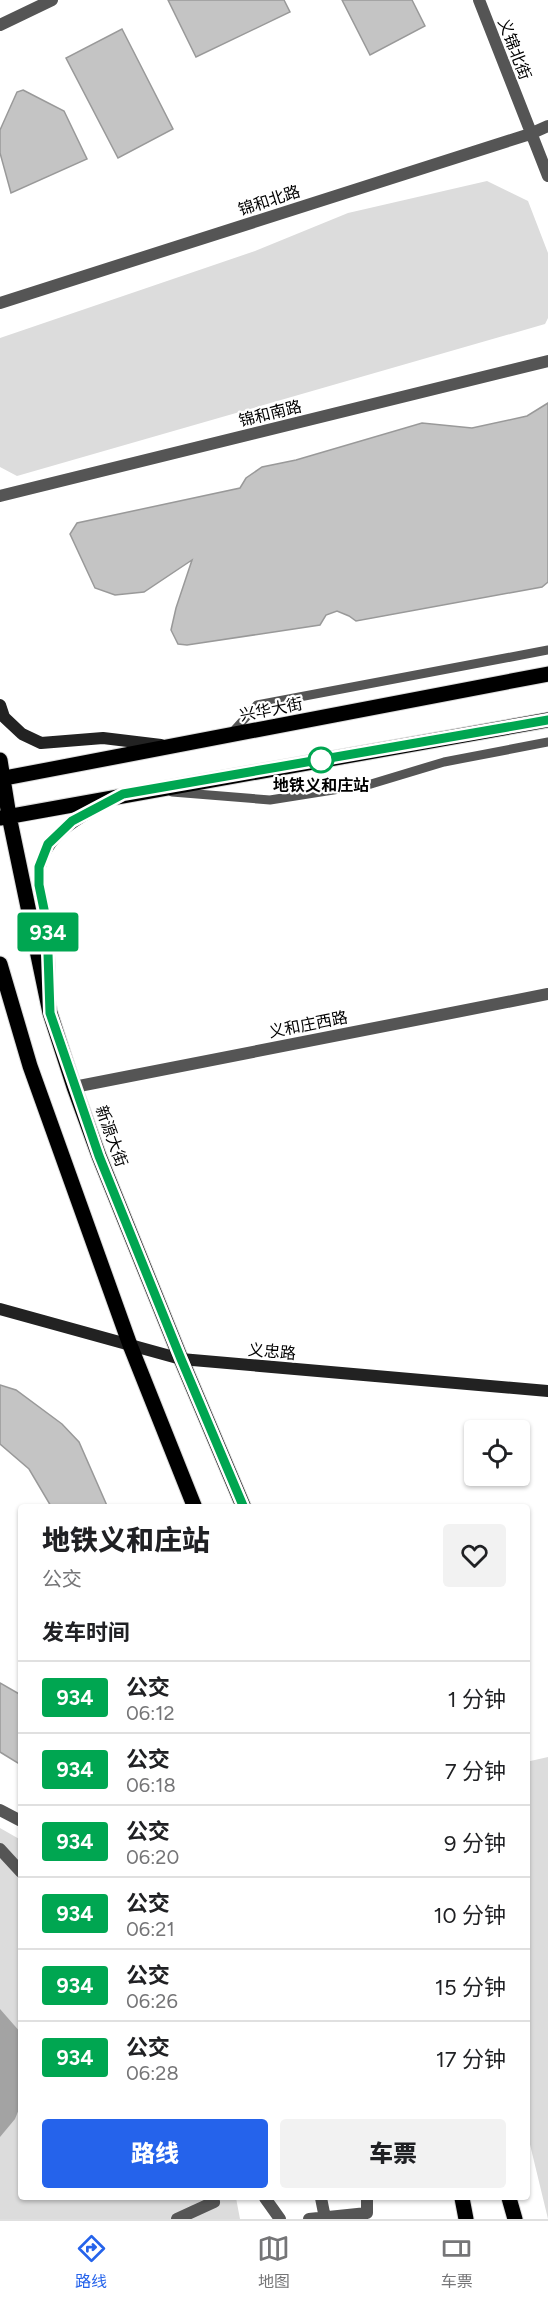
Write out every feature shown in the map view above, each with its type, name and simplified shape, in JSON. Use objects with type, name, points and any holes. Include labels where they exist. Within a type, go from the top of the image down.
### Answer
[{"type":"main road","name":"兴华大街","points":[[1,779],[548,674]]},
{"type":"main road","points":[[4,817],[548,720]]},
{"type":"main road","name":"新源大街","points":[[0,760],[4,817],[50,1013],[74,1087],[99,1156],[242,1504]]},
{"type":"main road","points":[[0,965],[30,1066],[130,1345],[193,1504]]},
{"type":"main road","points":[[462,2200],[466,2219]]},
{"type":"main road","points":[[510,2200],[515,2219]]},
{"type":"street","points":[[0,25],[52,0]]},
{"type":"street","name":"义锦北街","points":[[479,0],[548,176]]},
{"type":"street","name":"锦和北路","points":[[0,303],[530,134],[548,126]]},
{"type":"street","name":"锦和南路","points":[[0,496],[548,361]]},
{"type":"street","points":[[0,705],[4,717],[22,734],[41,743],[103,738],[175,747]]},
{"type":"street","points":[[50,1013],[47,924],[39,885],[39,867],[48,844],[72,821],[123,794]]},
{"type":"street","name":"义和庄西路","points":[[74,1087],[548,994]]},
{"type":"street","name":"义忠路","points":[[0,1309],[181,1359],[548,1391]]},
{"type":"street","points":[[0,1810],[18,1819]]},
{"type":"street","points":[[0,1849],[18,1869]]},
{"type":"street","points":[[177,2219],[214,2202],[214,2200]]},
{"type":"street","points":[[266,2200],[280,2219]]},
{"type":"street","points":[[321,2200],[325,2218]]},
{"type":"street","points":[[309,2219],[367,2214],[367,2200]]},
{"type":"lane","points":[[230,735],[257,705],[548,650]]},
{"type":"lane","points":[[148,790],[270,800],[371,784],[444,762],[548,742]]},
{"type":"shaded area","points":[[487,181],[528,201],[548,253],[548,318],[545,324],[17,476],[0,467],[0,338],[255,251],[348,213]]},
{"type":"shaded area","points":[[548,1757],[548,2219],[530,2145],[530,1761]]},
{"type":"shaded area","points":[[0,1828],[18,1838],[18,2200],[236,2200],[240,2219],[0,2219]]},
{"type":"shaded area","points":[[0,2009],[18,2030],[18,2112],[15,2119],[0,2137]]},
{"type":"building","points":[[168,0],[284,0],[290,12],[196,57]]},
{"type":"building","points":[[342,0],[412,0],[425,26],[370,55]]},
{"type":"building","points":[[122,29],[173,129],[118,158],[66,58]]},
{"type":"building","points":[[23,90],[64,111],[87,159],[11,193],[0,153],[0,130],[17,92]]},
{"type":"building","points":[[548,403],[548,582],[542,587],[356,621],[337,611],[326,615],[320,625],[187,645],[178,644],[171,630],[192,560],[144,592],[115,595],[95,588],[70,534],[77,523],[240,488],[246,478],[262,467],[296,460],[422,423],[472,428],[527,416]]},
{"type":"building","points":[[0,1385],[16,1390],[62,1424],[79,1442],[106,1504],[50,1504],[29,1469],[0,1444]]},
{"type":"building","points":[[0,1683],[18,1693],[18,1763],[0,1752]]},
{"type":"bus line","name":"934","points":[[242,1504],[99,1156],[50,1013],[47,924],[39,885],[39,867],[48,844],[72,821],[123,794],[548,720]]},
{"type":"place","name":"地铁义和庄站","points":[[321,760]]}]
